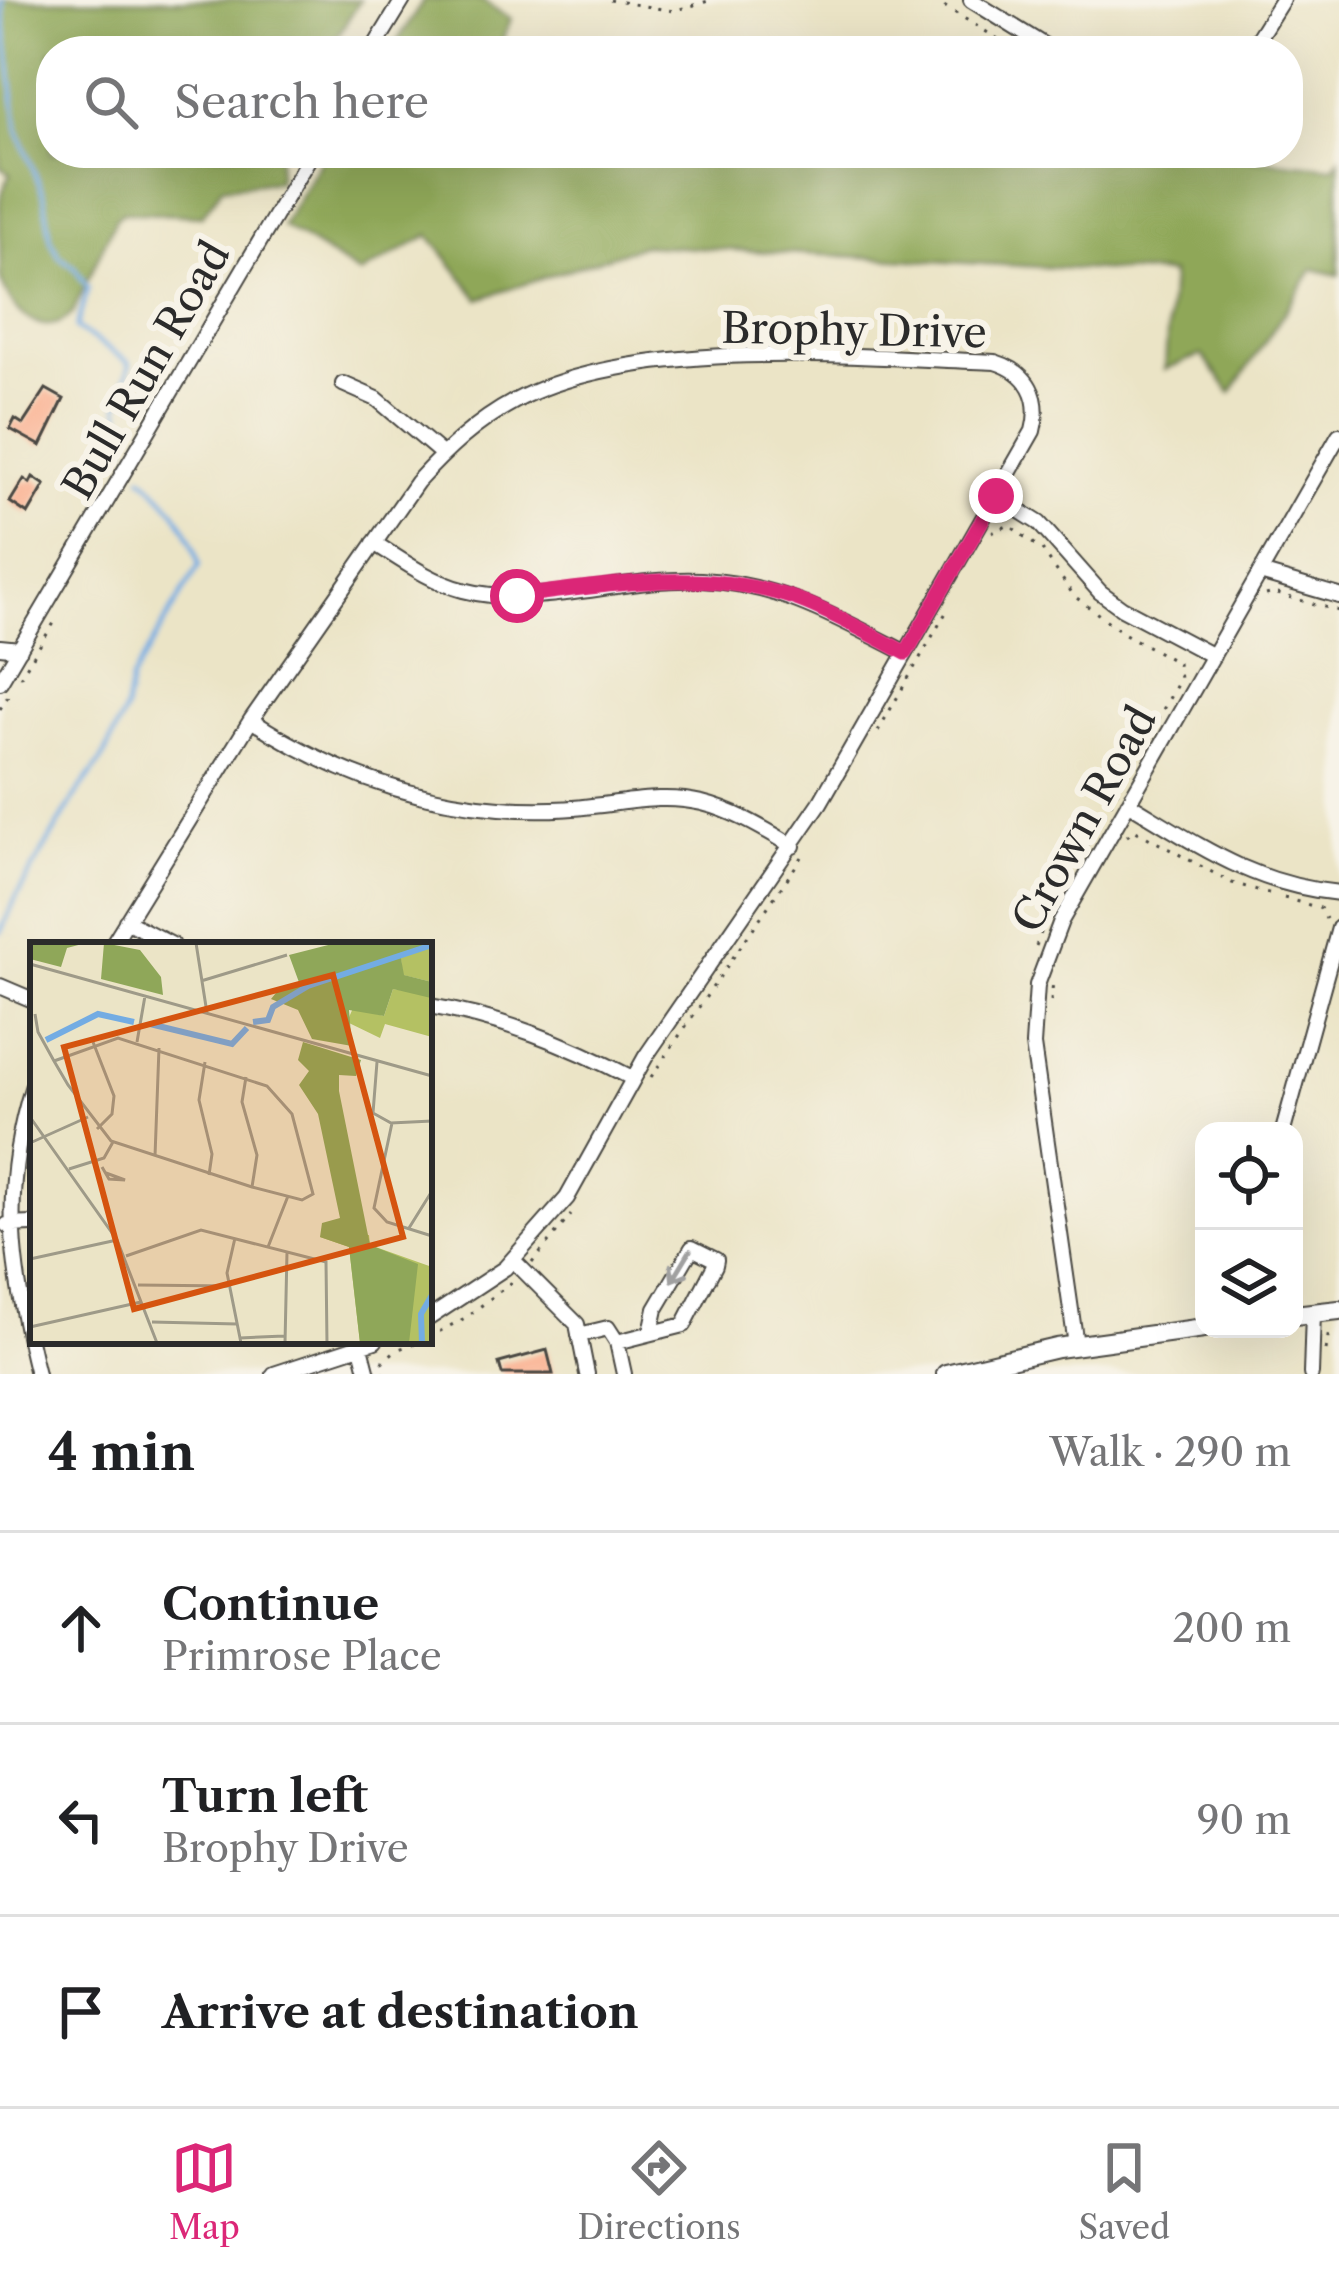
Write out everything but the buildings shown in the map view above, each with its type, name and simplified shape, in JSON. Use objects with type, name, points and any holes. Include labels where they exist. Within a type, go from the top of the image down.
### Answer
[{"type":"main road","points":[[1304,1313],[1339,1310]]},
{"type":"main road","points":[[946,1374],[986,1369],[1076,1345],[1195,1329]]},
{"type":"street","points":[[381,36],[403,0]]},
{"type":"street","points":[[971,0],[1029,36]]},
{"type":"street","points":[[1259,36],[1282,0]]},
{"type":"street","name":"Bull Run Road","points":[[0,682],[303,168]]},
{"type":"street","name":"Brophy Drive","points":[[114,942],[251,721],[374,543],[442,454],[490,415],[577,377],[678,361],[802,355],[995,362],[1019,373],[1034,393],[1034,431],[798,851],[632,1078],[566,1198],[519,1265],[432,1315]]},
{"type":"street","points":[[344,384],[376,399],[442,454]]},
{"type":"street","name":"Crown Road","points":[[1076,1345],[1033,1046],[1034,1009],[1046,954],[1339,435]]},
{"type":"street","points":[[996,496],[1039,523],[1111,600],[1213,656]]},
{"type":"street","points":[[374,543],[441,582],[488,595],[668,579],[747,586],[822,609],[906,653]]},
{"type":"street","points":[[1260,573],[1339,596]]},
{"type":"street","points":[[0,647],[20,650]]},
{"type":"street","points":[[251,721],[338,768],[422,796],[546,809],[645,799],[697,802],[740,816],[798,851]]},
{"type":"street","points":[[1128,803],[1258,877],[1339,892]]},
{"type":"street","points":[[126,921],[166,942]]},
{"type":"street","points":[[1285,1122],[1334,927]]},
{"type":"street","points":[[0,986],[30,999]]},
{"type":"street","points":[[432,1007],[504,1022],[552,1039],[632,1078]]},
{"type":"street","points":[[30,1094],[15,1137],[7,1225],[13,1279],[37,1374]]},
{"type":"street","points":[[7,1225],[30,1224]]},
{"type":"street","points":[[617,1342],[685,1325],[715,1264],[710,1253],[692,1248],[656,1310],[651,1332]]},
{"type":"street","points":[[519,1265],[577,1324],[587,1374]]},
{"type":"street","points":[[1304,1313],[1311,1374]]},
{"type":"street","points":[[579,1335],[608,1328],[617,1342],[624,1374]]},
{"type":"street","points":[[274,1374],[368,1344],[368,1374]]},
{"type":"path","points":[[610,0],[674,11],[712,0]]},
{"type":"path","points":[[934,0],[993,36]]},
{"type":"path","points":[[992,532],[1010,526],[1043,551],[1074,596],[1125,634],[1178,663],[1180,679],[1082,855]]},
{"type":"path","points":[[1261,596],[1274,593],[1339,611]]},
{"type":"path","points":[[870,744],[953,599]]},
{"type":"path","points":[[0,709],[54,623]]},
{"type":"path","points":[[1124,838],[1134,830],[1232,883],[1320,908],[1334,927]]},
{"type":"path","points":[[650,1078],[798,851]]},
{"type":"path","points":[[1034,955],[1050,914]]},
{"type":"path","points":[[1050,1006],[1055,968]]},
{"type":"path","points":[[432,1335],[465,1318],[519,1265],[556,1238],[582,1198]]},
{"type":"path","points":[[383,1374],[381,1364],[396,1350],[413,1344]]},
{"type":"green space","points":[[0,0],[360,0],[337,36],[36,36],[36,168],[278,168],[278,181],[222,187],[202,216],[123,212],[72,314],[61,322],[39,324],[29,319],[12,302],[1,280],[0,201],[10,174],[0,166]]},
{"type":"green space","points":[[424,0],[481,0],[511,19],[504,36],[401,36]]},
{"type":"green space","points":[[1339,159],[1339,275],[1313,269],[1231,393],[1202,355],[1165,369],[1171,274],[643,245],[479,299],[429,235],[360,274],[282,226],[316,168],[1303,168],[1303,164],[1333,167]]},
{"type":"waterway","points":[[2,0],[18,131],[44,196],[51,240],[88,288],[76,328],[130,363],[119,405],[126,448]]},
{"type":"waterway","points":[[0,933],[76,795],[102,760],[125,711],[131,680],[199,565],[178,516],[142,476]]},
{"type":"route","points":[[517,596],[668,579],[733,583],[795,598],[906,653],[996,496]]}]
